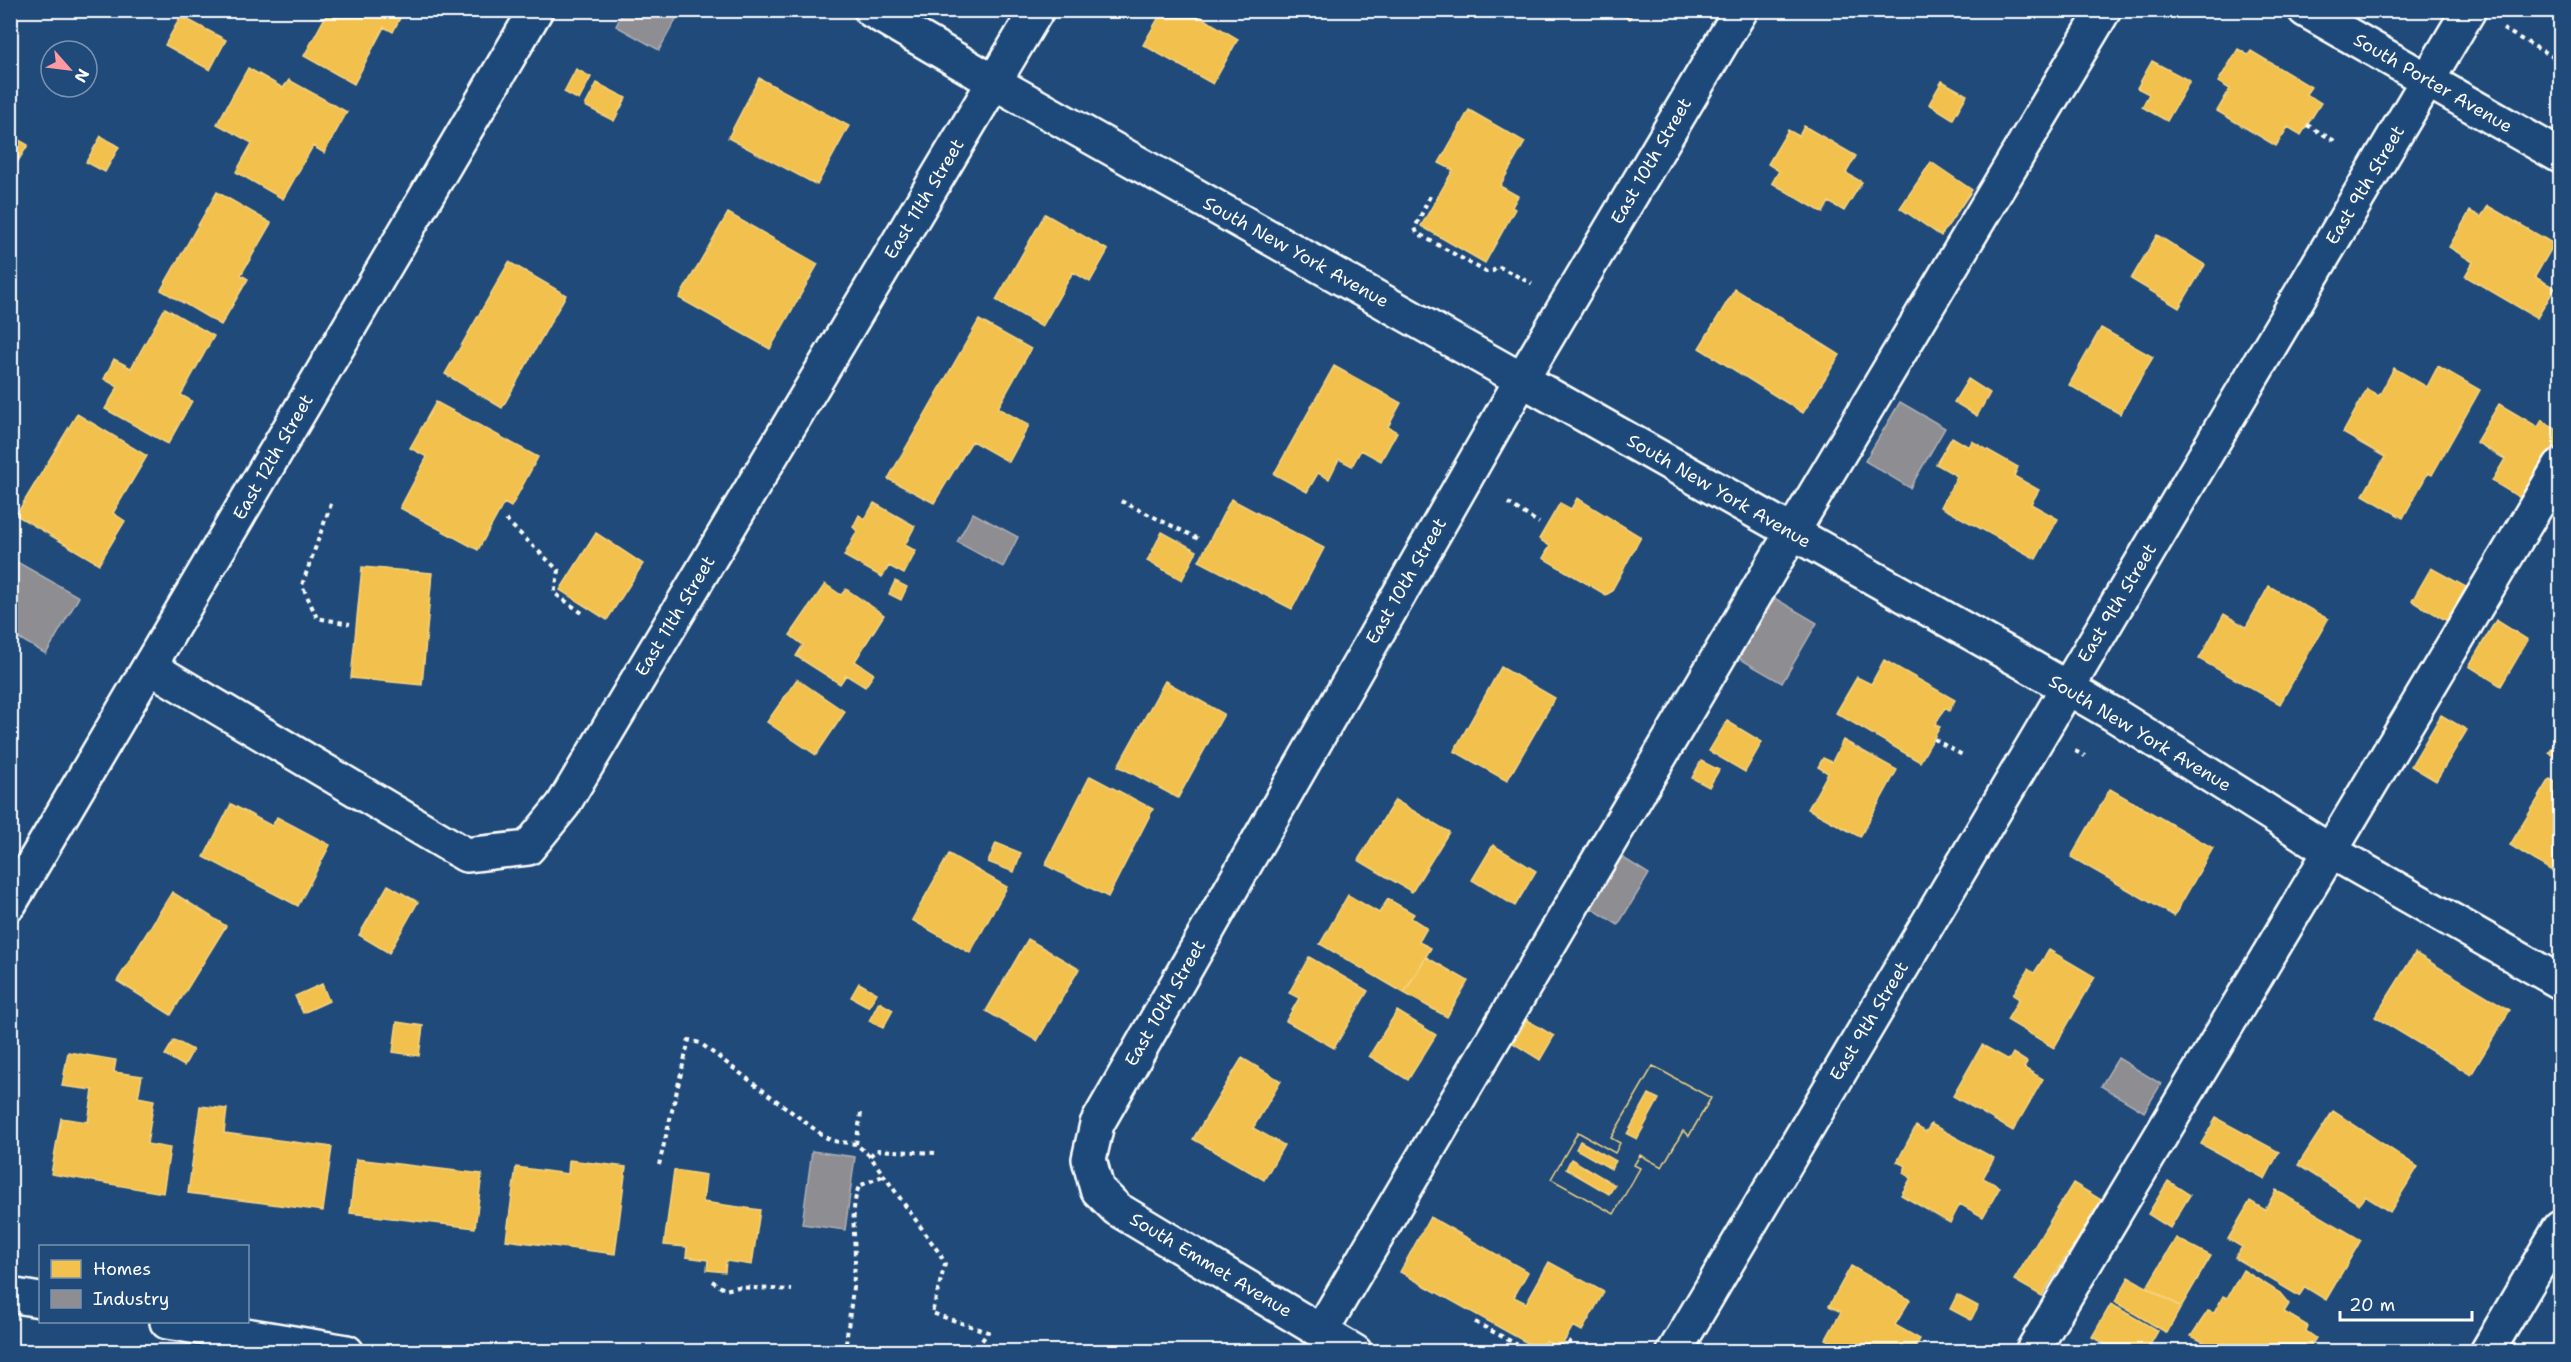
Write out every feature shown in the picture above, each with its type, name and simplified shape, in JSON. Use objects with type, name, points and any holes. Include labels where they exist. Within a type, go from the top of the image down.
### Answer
[{"type":"main road","name":"East 12th Street","points":[[10,903],[536,10]]},
{"type":"main road","name":"South New York Avenue","points":[[871,10],[994,82],[2113,714],[2330,851],[2560,982]]},
{"type":"main road","name":"East 11th Street","points":[[150,667],[466,855],[528,848],[563,805],[1037,10]]},
{"type":"main road","name":"East 10th Street","points":[[1089,1160],[1097,1124],[1120,1082],[1522,379],[1741,10]]},
{"type":"main road","points":[[1321,1331],[2104,10]]},
{"type":"main road","name":"South Porter Avenue","points":[[2305,10],[2560,156]]},
{"type":"main road","name":"East 9th Street","points":[[1674,1352],[2469,10]]},
{"type":"main road","points":[[2032,1352],[2560,466]]},
{"type":"main road","name":"South Emmet Avenue","points":[[1089,1160],[1097,1189],[1117,1209],[1355,1352]]},
{"type":"main road","points":[[2487,1352],[2560,1228]]},
{"type":"main road","points":[[10,1295],[39,1300]]},
{"type":"main road","points":[[173,1323],[347,1352]]},
{"type":"path","points":[[1676,10],[1695,20]]},
{"type":"path","points":[[2503,29],[2557,59]]},
{"type":"path","points":[[2307,125],[2335,141]]},
{"type":"path","points":[[1430,196],[1415,228],[1417,233],[1486,272],[1493,271],[1498,266],[1533,284]]},
{"type":"path","points":[[1121,501],[1201,540]]},
{"type":"path","points":[[1508,503],[1539,523]]},
{"type":"path","points":[[331,504],[302,585],[317,618],[350,624]]},
{"type":"path","points":[[506,520],[559,571],[554,592],[585,615]]},
{"type":"path","points":[[1934,739],[1964,756]]},
{"type":"path","points":[[659,1165],[689,1040],[700,1043],[825,1137],[833,1141],[856,1144],[870,1156],[945,1264],[932,1313],[988,1332],[974,1352]]},
{"type":"path","points":[[856,1144],[861,1113]]},
{"type":"path","points":[[870,1156],[876,1150],[935,1153]]},
{"type":"path","points":[[846,1344],[855,1260],[852,1230],[855,1197],[859,1186],[883,1176]]},
{"type":"path","points":[[712,1281],[725,1290],[738,1287],[792,1290]]},
{"type":"path","points":[[1475,1322],[1531,1352]]},
{"type":"path","points":[[1564,1352],[1571,1340]]},
{"type":"building: Homes","points":[[329,10],[404,10],[393,32],[384,27],[354,84],[304,56]]},
{"type":"building: Homes","points":[[1163,10],[1189,10],[1238,39],[1213,84],[1143,45]]},
{"type":"building: Homes","points":[[1615,10],[1635,10],[1629,19]]},
{"type":"building: Homes","points":[[181,16],[226,40],[210,70],[165,45]]},
{"type":"building: Homes","points":[[2238,49],[2248,55],[2251,51],[2311,87],[2306,94],[2321,103],[2301,135],[2288,127],[2276,146],[2217,111],[2230,89],[2218,82]]},
{"type":"building: Homes","points":[[2152,61],[2190,81],[2167,121],[2142,107],[2149,94],[2137,88]]},
{"type":"building: Homes","points":[[248,68],[283,88],[289,80],[347,112],[324,153],[313,146],[283,199],[236,172],[252,143],[217,124]]},
{"type":"building: Homes","points":[[576,69],[591,77],[579,100],[564,92]]},
{"type":"building: Homes","points":[[759,78],[849,126],[817,185],[728,138]]},
{"type":"building: Homes","points":[[1942,81],[1967,95],[1953,119],[1929,104]]},
{"type":"building: Homes","points":[[597,83],[626,98],[614,121],[585,106]]},
{"type":"building: Homes","points":[[1469,110],[1525,142],[1500,186],[1518,196],[1512,207],[1515,209],[1485,263],[1421,226],[1453,170],[1439,163]]},
{"type":"building: Homes","points":[[1804,126],[1856,156],[1846,173],[1862,182],[1844,211],[1829,202],[1823,213],[1772,183],[1779,171],[1768,164],[1788,130],[1799,136]]},
{"type":"building: Homes","points":[[10,135],[28,145],[10,174]]},
{"type":"building: Homes","points":[[101,136],[119,147],[105,172],[86,162]]},
{"type":"building: Homes","points":[[1931,162],[1972,190],[1941,236],[1900,208]]},
{"type":"building: Homes","points":[[217,192],[271,223],[241,275],[248,279],[221,325],[161,290]]},
{"type":"building: Homes","points":[[2488,206],[2554,244],[2535,277],[2555,288],[2537,318],[2465,276],[2473,262],[2449,247],[2470,211],[2481,217]]},
{"type":"building: Homes","points":[[728,213],[818,264],[770,349],[679,298]]},
{"type":"building: Homes","points":[[1045,214],[1108,250],[1090,282],[1073,272],[1042,327],[996,300]]},
{"type":"building: Homes","points":[[2157,235],[2205,265],[2179,308],[2131,279]]},
{"type":"building: Homes","points":[[509,262],[566,295],[502,408],[445,374]]},
{"type":"building: Homes","points":[[1735,289],[1840,355],[1803,413],[1699,348]]},
{"type":"building: Homes","points":[[165,308],[214,336],[181,395],[192,401],[168,444],[105,409],[118,387],[104,379],[114,359],[131,368]]},
{"type":"building: Homes","points":[[979,320],[1031,349],[998,408],[1029,425],[1009,462],[972,441],[934,503],[888,479]]},
{"type":"building: Homes","points":[[2101,328],[2153,357],[2120,414],[2069,385]]},
{"type":"building: Homes","points":[[1334,366],[1401,403],[1388,427],[1397,432],[1381,461],[1361,450],[1352,466],[1339,459],[1329,479],[1318,473],[1307,492],[1274,474]]},
{"type":"building: Homes","points":[[2438,366],[2480,390],[2432,475],[2428,473],[2403,518],[2363,495],[2385,457],[2343,433],[2367,389],[2379,396],[2394,368],[2427,387]]},
{"type":"building: Homes","points":[[1968,379],[1990,393],[1977,416],[1954,402]]},
{"type":"building: Homes","points":[[436,402],[538,457],[511,507],[504,503],[478,550],[400,508],[427,457],[410,448]]},
{"type":"building: Homes","points":[[2499,404],[2538,427],[2542,420],[2560,432],[2560,457],[2532,505],[2492,481],[2505,459],[2476,442]]},
{"type":"building: Homes","points":[[77,414],[147,456],[113,513],[125,521],[99,564],[16,515]]},
{"type":"building: Homes","points":[[1952,437],[1969,447],[1972,441],[2018,467],[2014,476],[2039,490],[2031,504],[2058,519],[2036,559],[1941,507],[1957,476],[1936,464]]},
{"type":"building: Homes","points":[[1577,498],[1641,537],[1611,592],[1606,595],[1543,558],[1550,546],[1539,539],[1560,503],[1571,509]]},
{"type":"building: Homes","points":[[1231,499],[1324,548],[1292,609],[1199,561]]},
{"type":"building: Homes","points":[[874,503],[915,526],[905,545],[916,551],[904,574],[889,566],[882,577],[844,556],[857,531],[853,527],[859,515],[865,519]]},
{"type":"building: Homes","points":[[1162,532],[1197,551],[1182,580],[1147,561]]},
{"type":"building: Homes","points":[[596,533],[643,564],[607,620],[560,590]]},
{"type":"building: Homes","points":[[362,567],[432,573],[422,685],[351,678]]},
{"type":"building: Homes","points":[[2431,568],[2477,593],[2458,627],[2412,601]]},
{"type":"building: Homes","points":[[895,581],[907,587],[901,600],[889,594]]},
{"type":"building: Homes","points":[[825,584],[841,595],[846,589],[884,615],[855,661],[874,674],[865,687],[846,675],[840,684],[796,656],[803,645],[790,635]]},
{"type":"building: Homes","points":[[2269,586],[2328,619],[2280,704],[2199,659],[2224,614],[2246,627]]},
{"type":"building: Homes","points":[[2496,620],[2528,640],[2501,686],[2469,666]]},
{"type":"building: Homes","points":[[1884,660],[1955,700],[1949,711],[1945,708],[1935,725],[1940,727],[1920,762],[1836,713],[1857,677],[1871,684]]},
{"type":"building: Homes","points":[[1501,667],[1555,698],[1507,781],[1454,751]]},
{"type":"building: Homes","points":[[797,679],[845,712],[816,755],[767,722]]},
{"type":"building: Homes","points":[[1165,681],[1224,714],[1178,798],[1118,766]]},
{"type":"building: Homes","points":[[2441,715],[2467,730],[2436,781],[2411,766]]},
{"type":"building: Homes","points":[[1727,721],[1762,742],[1745,772],[1709,751]]},
{"type":"building: Homes","points":[[2560,735],[2560,760],[2549,753]]},
{"type":"building: Homes","points":[[1843,740],[1897,770],[1860,837],[1808,809],[1828,773],[1818,767],[1823,758],[1832,762]]},
{"type":"building: Homes","points":[[1701,761],[1719,770],[1709,787],[1692,778]]},
{"type":"building: Homes","points":[[1090,776],[1153,809],[1108,897],[1045,865]]},
{"type":"building: Homes","points":[[2550,779],[2560,785],[2560,876],[2510,845]]},
{"type":"building: Homes","points":[[2110,789],[2213,848],[2174,916],[2071,857]]},
{"type":"building: Homes","points":[[1395,800],[1449,832],[1412,892],[1358,860]]},
{"type":"building: Homes","points":[[231,804],[272,826],[277,817],[330,845],[298,906],[204,857]]},
{"type":"building: Homes","points":[[996,843],[1021,853],[1014,872],[988,862]]},
{"type":"building: Homes","points":[[1493,845],[1536,871],[1515,906],[1472,880]]},
{"type":"building: Homes","points":[[949,854],[1007,887],[970,953],[912,920]]},
{"type":"building: Homes","points":[[388,885],[418,902],[389,953],[359,935]]},
{"type":"building: Homes","points":[[172,892],[226,926],[171,1015],[117,981]]},
{"type":"building: Homes","points":[[1348,895],[1379,913],[1388,899],[1414,914],[1411,918],[1427,928],[1419,942],[1431,948],[1404,993],[1320,944]]},
{"type":"building: Homes","points":[[1028,939],[1079,969],[1037,1041],[986,1011]]},
{"type":"building: Homes","points":[[2049,950],[2095,977],[2054,1048],[2007,1020],[2019,999],[2013,995],[2028,969],[2034,973]]},
{"type":"building: Homes","points":[[2415,953],[2510,1010],[2471,1075],[2375,1017]]},
{"type":"building: Homes","points":[[1309,957],[1368,991],[1334,1048],[1286,1021],[1299,998],[1289,993]]},
{"type":"building: Homes","points":[[1426,957],[1468,981],[1447,1017],[1404,993]]},
{"type":"building: Homes","points":[[859,983],[877,993],[869,1007],[851,997]]},
{"type":"building: Homes","points":[[322,984],[329,1001],[303,1013],[295,996]]},
{"type":"building: Homes","points":[[879,1002],[893,1010],[883,1028],[869,1021]]},
{"type":"building: Homes","points":[[1397,1011],[1436,1035],[1408,1080],[1369,1056]]},
{"type":"building: Homes","points":[[1527,1020],[1554,1036],[1540,1060],[1513,1043]]},
{"type":"building: Homes","points":[[397,1022],[423,1026],[419,1056],[393,1052]]},
{"type":"building: Homes","points":[[174,1040],[193,1050],[184,1066],[165,1055]]},
{"type":"building: Homes","points":[[1982,1045],[2009,1060],[2013,1053],[2027,1062],[2024,1068],[2043,1079],[2013,1131],[1953,1096]]},
{"type":"building: Homes","points":[[68,1052],[116,1060],[114,1072],[142,1076],[138,1097],[154,1100],[147,1144],[170,1148],[163,1193],[51,1174],[61,1118],[88,1122],[93,1090],[62,1086]]},
{"type":"building: Homes","points":[[1242,1058],[1281,1081],[1253,1128],[1284,1145],[1264,1180],[1193,1139]]},
{"type":"building: Homes","points":[[1653,1066],[1711,1098],[1689,1136],[1683,1131],[1662,1167],[1640,1155],[1634,1165],[1640,1168],[1614,1214],[1551,1179],[1578,1132],[1615,1153],[1620,1143],[1611,1138]],"holes":[[[1649,1094],[1659,1099],[1637,1139],[1627,1134]],[[1580,1141],[1616,1161],[1611,1169],[1576,1149]],[[1571,1159],[1615,1185],[1609,1194],[1566,1169]]]},
{"type":"building: Homes","points":[[1653,1066],[1711,1098],[1689,1136],[1683,1131],[1662,1167],[1640,1155],[1634,1165],[1640,1168],[1614,1214],[1551,1179],[1578,1132],[1615,1153],[1620,1143],[1611,1138]]},
{"type":"building: Homes","points":[[200,1106],[227,1109],[224,1133],[332,1147],[323,1211],[188,1193]]},
{"type":"building: Homes","points":[[2333,1111],[2418,1167],[2390,1212],[2365,1196],[2359,1204],[2298,1165]]},
{"type":"building: Homes","points":[[2216,1118],[2279,1152],[2265,1179],[2201,1144]]},
{"type":"building: Homes","points":[[1931,1124],[1994,1158],[1983,1178],[2000,1187],[1983,1217],[1960,1204],[1950,1223],[1901,1195],[1911,1178],[1903,1173],[1906,1166],[1897,1162],[1916,1126],[1926,1132]]},
{"type":"building: Homes","points":[[356,1159],[482,1174],[475,1228],[350,1213]]},
{"type":"building: Homes","points":[[569,1160],[626,1167],[615,1254],[506,1240],[516,1167],[568,1174]]},
{"type":"building: Homes","points":[[674,1170],[706,1175],[703,1202],[760,1210],[752,1265],[726,1261],[725,1272],[707,1270],[708,1260],[686,1257],[687,1247],[664,1245]]},
{"type":"building: Homes","points":[[2168,1181],[2190,1195],[2170,1228],[2148,1214]]},
{"type":"building: Homes","points":[[2073,1183],[2108,1204],[2076,1257],[2068,1253],[2042,1296],[2014,1280]]},
{"type":"building: Homes","points":[[2276,1190],[2361,1240],[2326,1300],[2305,1287],[2299,1296],[2235,1258],[2242,1247],[2228,1239],[2250,1201],[2265,1210]]},
{"type":"building: Homes","points":[[1430,1217],[1528,1272],[1514,1297],[1526,1303],[1549,1262],[1604,1292],[1582,1331],[1573,1326],[1560,1349],[1546,1341],[1540,1350],[1400,1272]]},
{"type":"building: Homes","points":[[2176,1238],[2211,1256],[2181,1307],[2147,1287]]},
{"type":"building: Homes","points":[[1851,1266],[1910,1300],[1895,1325],[1920,1339],[1913,1352],[1833,1352],[1837,1345],[1826,1339],[1841,1312],[1829,1306]]},
{"type":"building: Homes","points":[[2243,1270],[2280,1293],[2289,1304],[2284,1312],[2308,1326],[2306,1331],[2316,1338],[2307,1352],[2224,1352],[2191,1336],[2208,1311],[2214,1313],[2223,1296],[2227,1298]]},
{"type":"building: Homes","points":[[2129,1277],[2181,1307],[2167,1333],[2115,1302]]},
{"type":"building: Homes","points":[[1957,1295],[1978,1306],[1971,1320],[1950,1309]]},
{"type":"building: Homes","points":[[2111,1304],[2158,1331],[2146,1352],[2118,1352],[2092,1337]]},
{"type":"building: Industry","points":[[624,10],[681,10],[659,50],[616,26]]},
{"type":"building: Industry","points":[[1900,402],[1945,428],[1910,488],[1865,461]]},
{"type":"building: Industry","points":[[973,513],[1018,537],[1003,567],[957,542]]},
{"type":"building: Industry","points":[[10,558],[79,597],[46,654],[10,633]]},
{"type":"building: Industry","points":[[1771,596],[1817,623],[1782,683],[1735,656]]},
{"type":"building: Industry","points":[[1620,856],[1649,874],[1618,925],[1588,906]]},
{"type":"building: Industry","points":[[2118,1058],[2161,1084],[2144,1112],[2101,1086]]},
{"type":"building: Industry","points":[[812,1151],[855,1157],[845,1230],[802,1224]]}]
